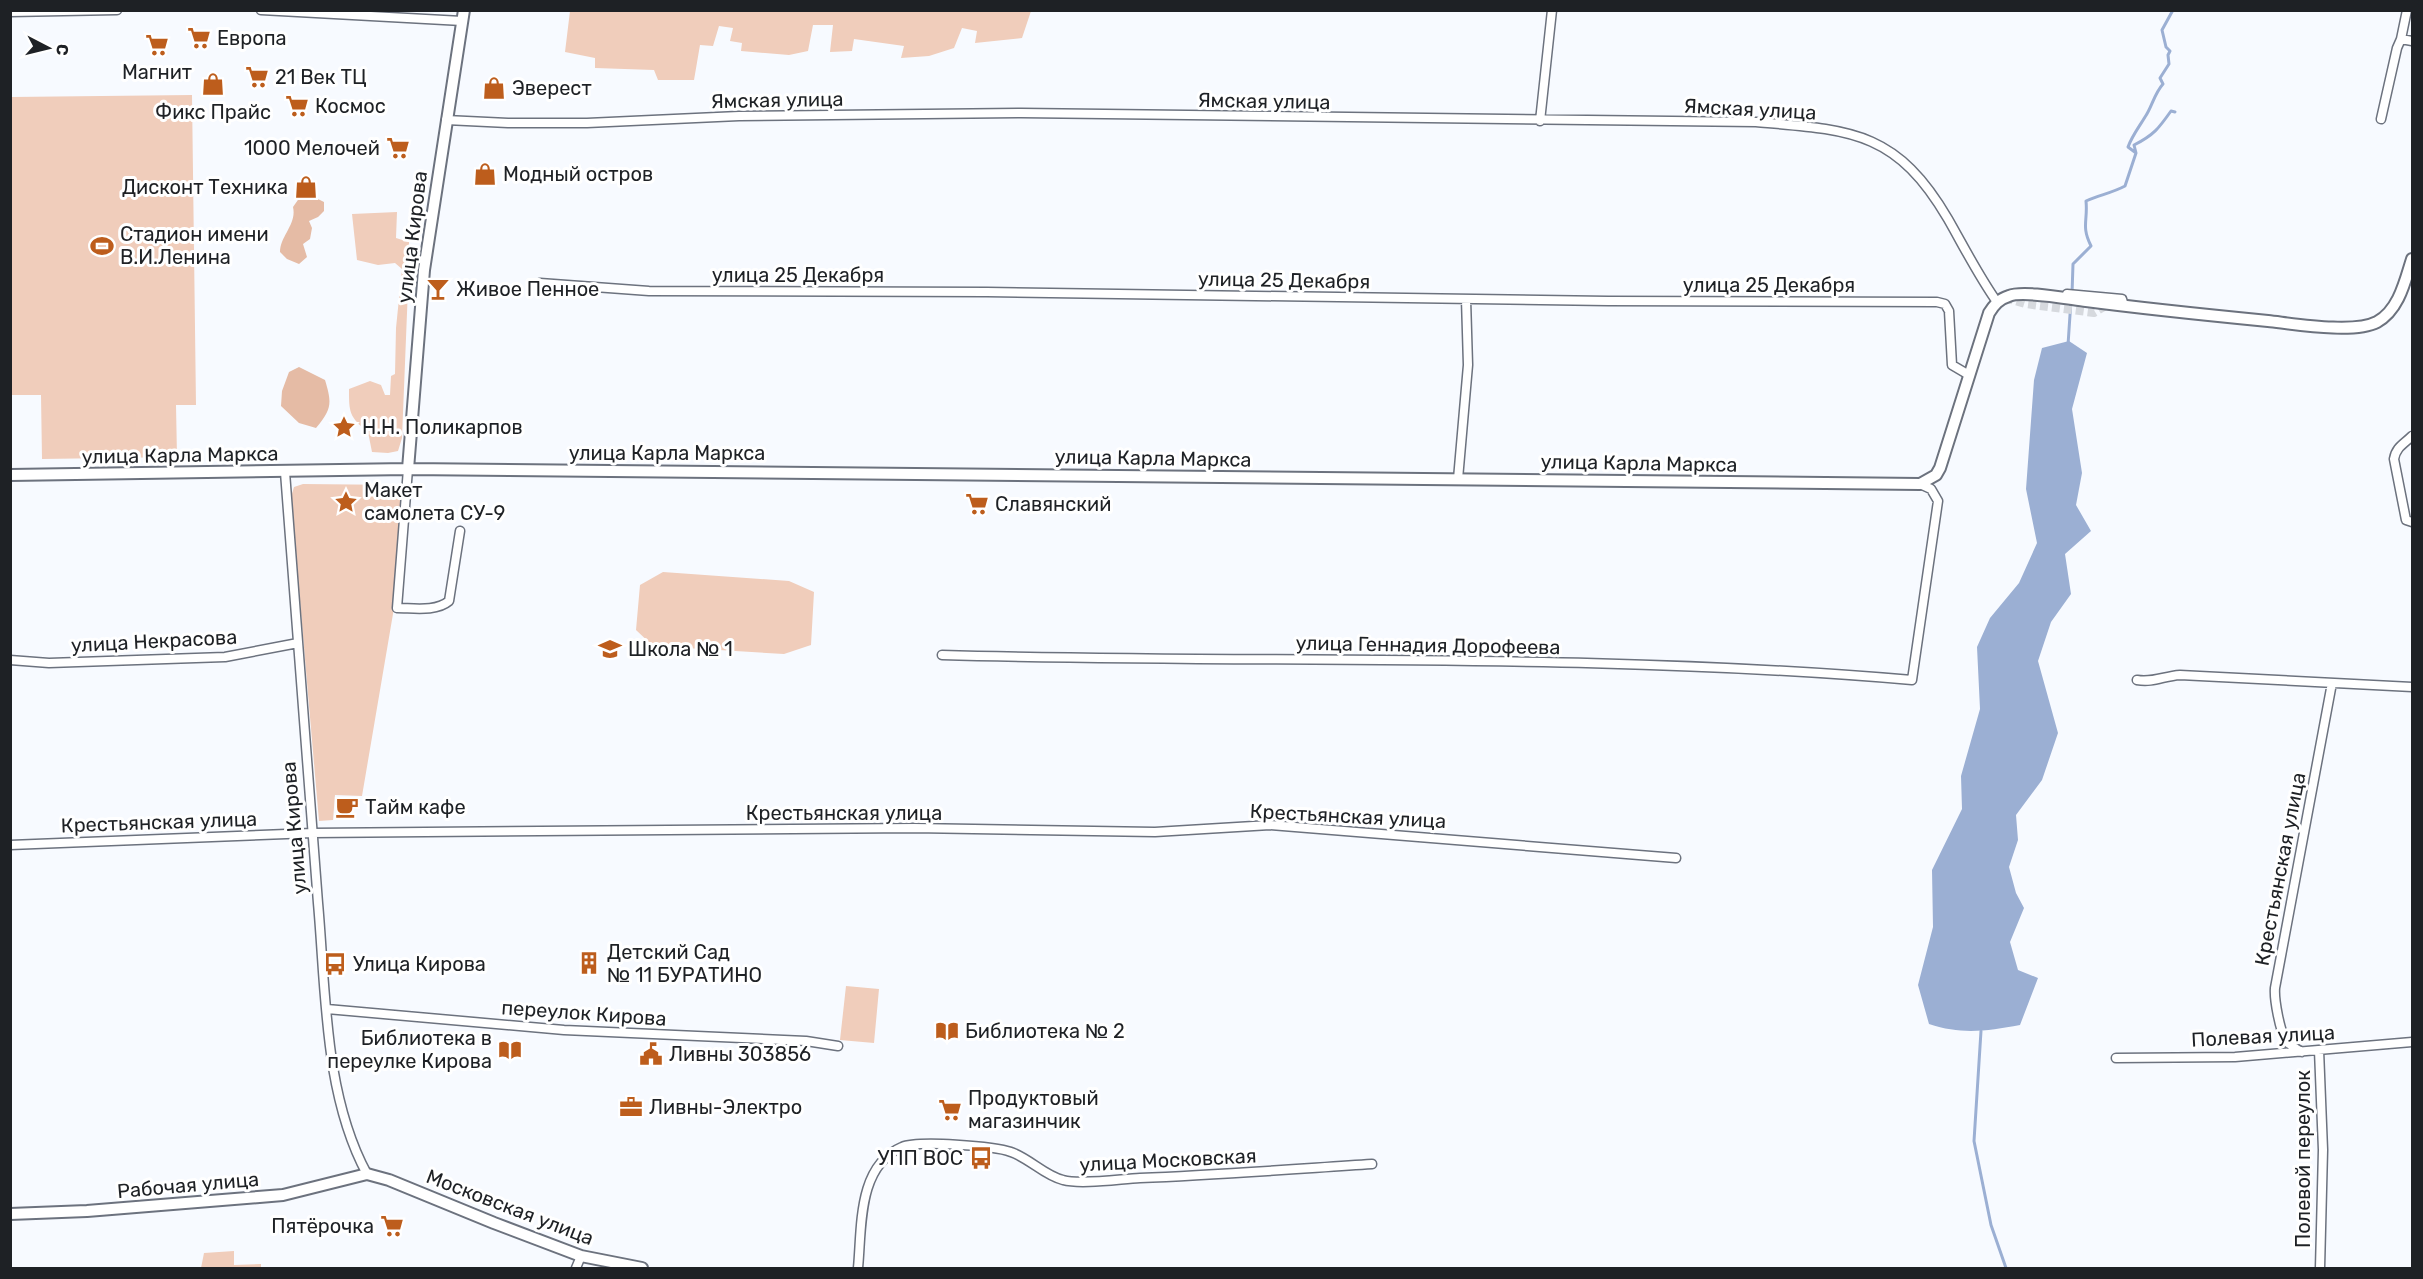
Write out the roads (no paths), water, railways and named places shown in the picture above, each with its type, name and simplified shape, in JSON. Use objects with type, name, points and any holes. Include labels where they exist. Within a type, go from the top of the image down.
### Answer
[{"type":"street","points":[[10,12],[117,10]]},
{"type":"street","points":[[261,10],[463,16]]},
{"type":"street","points":[[1540,121],[1552,10]]},
{"type":"street","points":[[2381,118],[2397,48],[2402,39],[2407,10]]},
{"type":"street","name":"улица Кирова","points":[[408,469],[424,270],[463,16]]},
{"type":"street","points":[[2402,39],[2412,41]]},
{"type":"street","name":"Ямская улица","points":[[446,120],[587,123],[739,116],[1021,113],[1756,122],[1810,127],[1864,138],[1884,147],[1903,160],[1931,192],[1976,273],[1997,302]]},
{"type":"street","points":[[1920,484],[1936,475],[1940,468],[1984,326],[1997,302],[2011,295],[2053,297],[2166,312],[2328,327],[2369,325],[2384,317],[2394,305],[2412,259]]},
{"type":"street","name":"улица 25 Декабря","points":[[540,283],[649,291],[975,292],[1941,303],[1945,304],[1949,311],[1952,365],[1969,375]]},
{"type":"street","points":[[1458,479],[1468,365],[1466,299]]},
{"type":"street","points":[[2412,436],[2400,445],[2395,452],[2394,459],[2406,520],[2412,522]]},
{"type":"street","points":[[408,469],[397,608],[431,608],[444,606],[449,601],[460,531]]},
{"type":"street","name":"улица Карла Маркса","points":[[10,475],[408,469],[1920,484]]},
{"type":"street","name":"улица Кирова","points":[[285,472],[312,833],[334,1080],[351,1142],[367,1174]]},
{"type":"street","name":"улица Геннадия Дорофеева","points":[[942,655],[1521,662],[1822,672],[1912,680],[1938,501],[1931,489],[1920,484]]},
{"type":"street","name":"улица Некрасова","points":[[10,660],[49,663],[225,657],[298,643]]},
{"type":"street","points":[[2137,680],[2157,681],[2168,676],[2180,675],[2412,687]]},
{"type":"street","name":"Крестьянская улица","points":[[2302,1052],[2288,1043],[2285,1038],[2275,988],[2332,683]]},
{"type":"street","name":"Крестьянская улица","points":[[10,845],[312,833],[914,828],[1155,832],[1270,825],[1676,858]]},
{"type":"street","name":"переулок Кирова","points":[[327,1009],[564,1030],[806,1041],[838,1046]]},
{"type":"street","name":"Полевая улица","points":[[2116,1058],[2235,1057],[2412,1042]]},
{"type":"street","name":"Полевой переулок","points":[[2319,1050],[2323,1150],[2320,1269]]},
{"type":"street","name":"улица Московская","points":[[858,1269],[863,1216],[870,1182],[874,1171],[882,1162],[902,1147],[927,1143],[1009,1151],[1064,1181],[1201,1176],[1372,1164]]},
{"type":"street","name":"Рабочая улица","points":[[10,1214],[87,1211],[283,1195],[367,1174]]},
{"type":"street","name":"Московская улица","points":[[367,1174],[389,1180],[581,1256],[642,1269]]},
{"type":"street","points":[[576,1269],[581,1256]]},
{"type":"water","points":[[2069,341],[2087,353],[2072,409],[2082,473],[2076,505],[2091,531],[2065,554],[2071,594],[2051,622],[2038,661],[2058,733],[2042,780],[2016,815],[2018,840],[2009,867],[2016,893],[2024,908],[2010,942],[2018,970],[2038,978],[2020,1025],[1985,1030],[1952,1030],[1929,1024],[1918,985],[1933,927],[1932,870],[1962,809],[1961,776],[1980,709],[1977,647],[1990,618],[2019,583],[2037,543],[2026,489],[2034,380],[2042,348]]},
{"type":"waterway","points":[[2072,294],[2073,264],[2091,246],[2086,228],[2086,201],[2125,186],[2136,153],[2128,147],[2163,84],[2160,78],[2169,64],[2170,51],[2166,47],[2162,30],[2173,10]]},
{"type":"waterway","points":[[2136,153],[2134,145],[2156,131],[2171,111],[2175,112]]},
{"type":"waterway","points":[[2068,345],[2071,300]]},
{"type":"waterway","points":[[1981,1031],[1974,1141],[1991,1225],[2006,1268]]},
{"type":"tunnel","points":[[2005,298],[2025,304],[2094,313],[2109,304]]},
{"type":"place","name":"Европа","points":[[199,38]]},
{"type":"place","name":"Магнит","points":[[157,45]]},
{"type":"place","name":"21 Век ТЦ","points":[[257,77]]},
{"type":"place","name":"Фикс Прайс","points":[[213,84]]},
{"type":"place","name":"Эверест","points":[[494,88]]},
{"type":"place","name":"Космос","points":[[297,106]]},
{"type":"place","name":"1000 Мелочей","points":[[398,148]]},
{"type":"place","name":"Модный остров","points":[[485,174]]},
{"type":"place","name":"Дисконт Техника","points":[[306,187]]},
{"type":"place","name":"Стадион имени В.И.Ленина","points":[[102,246]]},
{"type":"place","name":"Живое Пенное","points":[[438,289]]},
{"type":"place","name":"Н.Н. Поликарпов","points":[[344,427]]},
{"type":"place","name":"Макет самолета СУ-9","points":[[346,502]]},
{"type":"place","name":"Славянский","points":[[977,504]]},
{"type":"place","name":"Школа № 1","points":[[610,649]]},
{"type":"place","name":"Тайм кафе","points":[[347,807]]},
{"type":"place","name":"Детский Сад № 11 БУРАТИНО","points":[[589,963]]},
{"type":"place","name":"Улица Кирова","points":[[335,964]]},
{"type":"place","name":"Библиотека № 2","points":[[947,1031]]},
{"type":"place","name":"Библиотека в переулке Кирова","points":[[510,1050]]},
{"type":"place","name":"Ливны 303856","points":[[651,1054]]},
{"type":"place","name":"Ливны-Электро","points":[[631,1107]]},
{"type":"place","name":"Продуктовый магазинчик","points":[[950,1110]]},
{"type":"place","name":"УПП ВОС","points":[[981,1158]]},
{"type":"place","name":"Пятёрочка","points":[[392,1226]]}]
